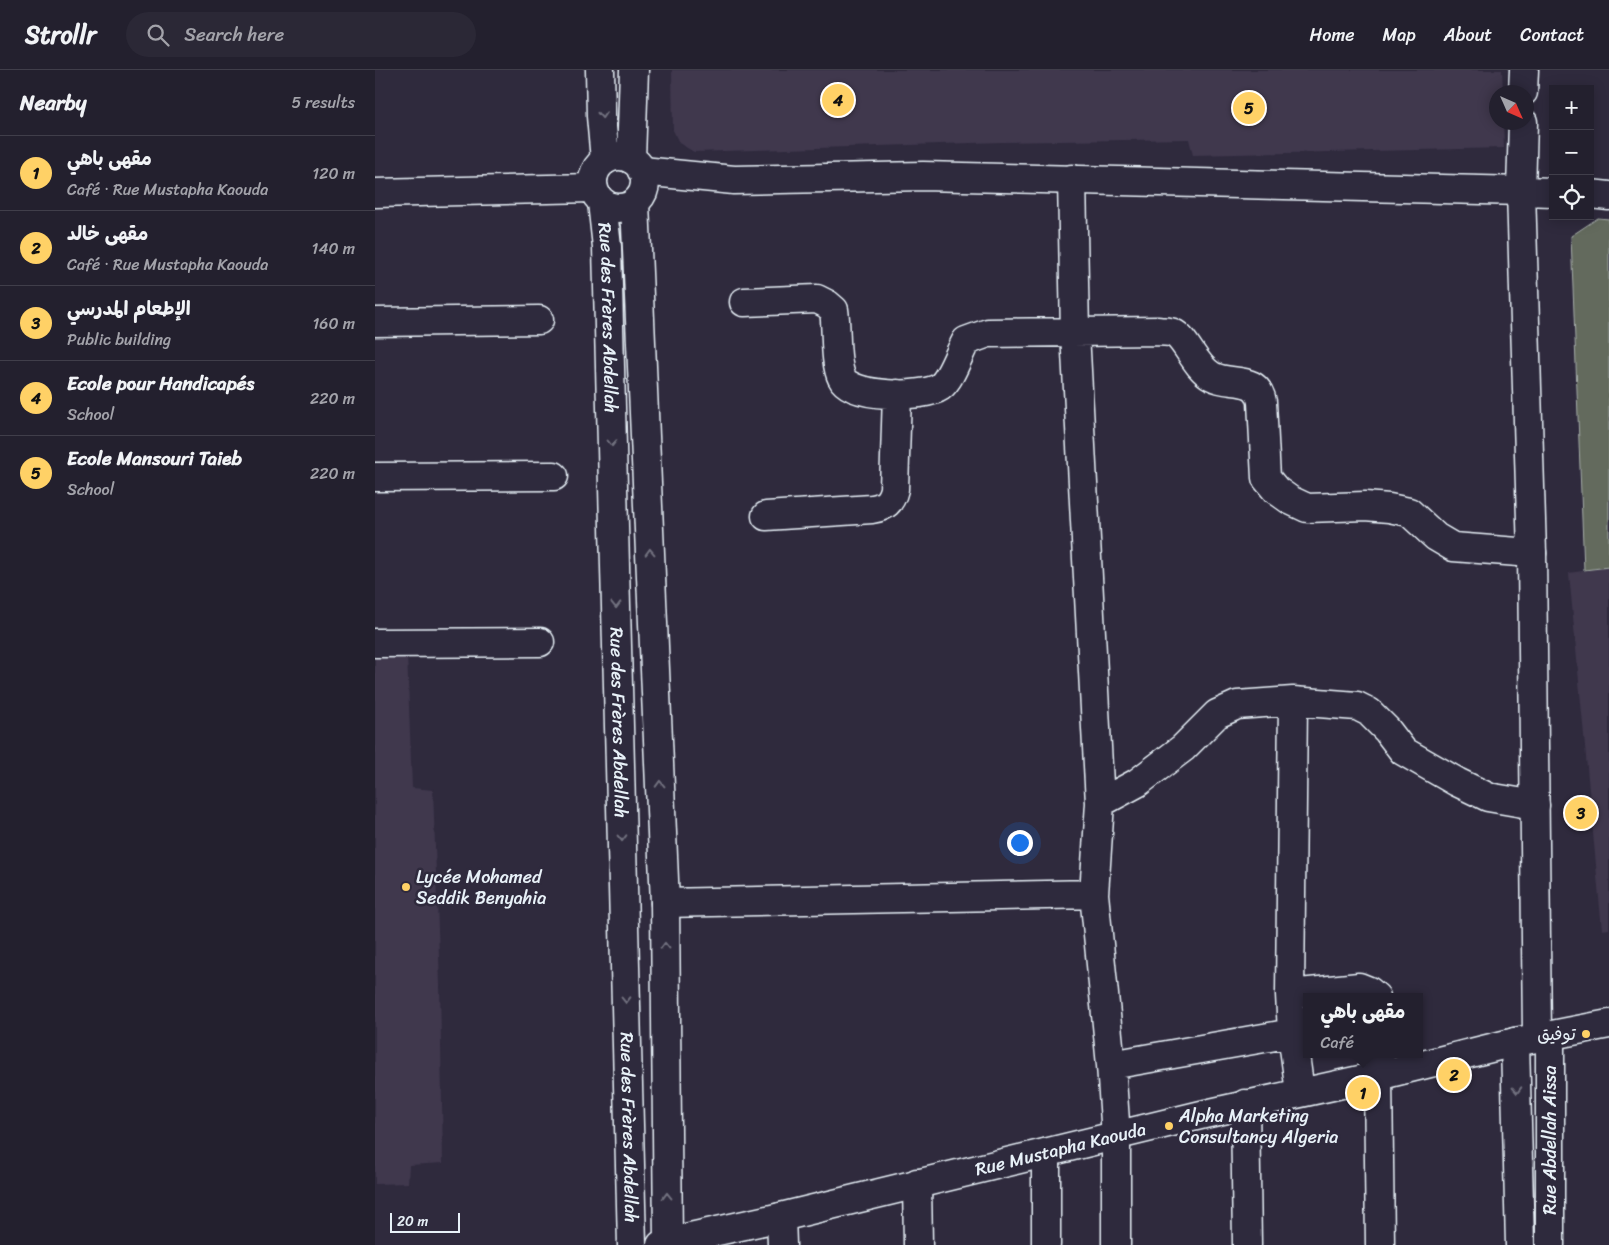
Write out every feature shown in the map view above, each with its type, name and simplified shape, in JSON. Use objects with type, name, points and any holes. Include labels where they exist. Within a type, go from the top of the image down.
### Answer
[{"type":"street","name":"Rue des Frères Abdellah","points":[[600,70],[601,116],[631,177]]},
{"type":"street","name":"Rue des Frères Abdellah","points":[[634,70],[631,177],[665,904],[665,1244]]},
{"type":"street","points":[[1523,85],[1524,70]]},
{"type":"street","points":[[1520,1245],[1534,1038],[1535,804],[1532,553],[1521,191],[1523,130]]},
{"type":"street","points":[[631,177],[626,207],[617,208],[609,206],[598,195],[595,172],[599,165],[631,177],[734,180],[923,176],[1549,192]]},
{"type":"street","points":[[1072,179],[1075,333],[1100,803],[1095,894],[1116,1136],[1116,1245]]},
{"type":"street","points":[[375,193],[598,195]]},
{"type":"street","points":[[1594,194],[1609,196]]},
{"type":"street","name":"Rue des Frères Abdellah","points":[[598,195],[607,247],[631,1245]]},
{"type":"street","points":[[744,302],[817,299],[827,304],[834,310],[839,370],[842,380],[852,388],[864,392],[897,394],[929,391],[939,387],[946,381],[966,341],[975,336],[989,333],[1158,331],[1173,333],[1181,339],[1194,361],[1211,376],[1220,380],[1247,383],[1259,391],[1262,402],[1266,478],[1276,490],[1290,500],[1307,508],[1365,506],[1409,512],[1436,537],[1453,547],[1532,553]]},
{"type":"street","points":[[375,322],[539,320]]},
{"type":"street","points":[[766,516],[873,509],[880,508],[889,502],[895,489],[897,394]]},
{"type":"street","points":[[375,477],[554,476]]},
{"type":"street","points":[[375,643],[540,642]]},
{"type":"street","points":[[1100,803],[1137,783],[1183,748],[1217,714],[1237,705],[1293,701],[1357,706],[1369,712],[1387,730],[1403,751],[1457,782],[1488,797],[1535,804]]},
{"type":"street","points":[[1293,701],[1290,994],[1292,1033],[1300,1092]]},
{"type":"street","points":[[665,904],[1095,894]]},
{"type":"street","points":[[1290,994],[1359,987],[1372,993]]},
{"type":"street","name":"Rue Mustapha Kaouda","points":[[1423,1057],[1609,1024]]},
{"type":"street","points":[[1111,1065],[1292,1033]]},
{"type":"street","name":"Rue Abdellah Aissa","points":[[1534,1038],[1550,1245]]},
{"type":"street","name":"Rue Mustapha Kaouda","points":[[665,1244],[1300,1092],[1379,1065],[1419,1058]]},
{"type":"street","points":[[1379,1065],[1380,1245]]},
{"type":"street","points":[[1245,1104],[1247,1245]]},
{"type":"street","points":[[1046,1153],[1046,1245]]},
{"type":"street","points":[[917,1183],[918,1245]]},
{"type":"street","points":[[781,1217],[782,1245]]},
{"type":"shaded area","points":[[672,70],[1502,70],[1503,85],[1489,85],[1489,130],[1503,130],[1504,148],[1193,155],[1189,139],[1001,142],[694,152],[679,143],[673,130]]},
{"type":"shaded area","points":[[1609,567],[1609,929],[1602,930],[1569,573]]},
{"type":"shaded area","name":"Lycée Mohamed Seddik Benyahia","points":[[407,653],[412,788],[433,790],[440,985],[443,1163],[409,1165],[408,1183],[375,1184],[375,654]]},
{"type":"green space","points":[[1598,218],[1609,219],[1609,567],[1584,570],[1571,236]]},
{"type":"place","name":"Ecole pour Handicapés","points":[[838,100]]},
{"type":"place","name":"Ecole Mansouri Taieb","points":[[1249,108]]},
{"type":"place","name":"الإطعام المدرسي","points":[[1581,813]]},
{"type":"place","name":"Lycée Mohamed Seddik Benyahia","points":[[406,887]]},
{"type":"place","name":"توفيق","points":[[1586,1034]]},
{"type":"place","name":"مقهى خالد","points":[[1454,1075]]},
{"type":"place","name":"مقهى باهي","points":[[1363,1093]]},
{"type":"place","name":"Alpha Marketing Consultancy Algeria","points":[[1169,1126]]}]
